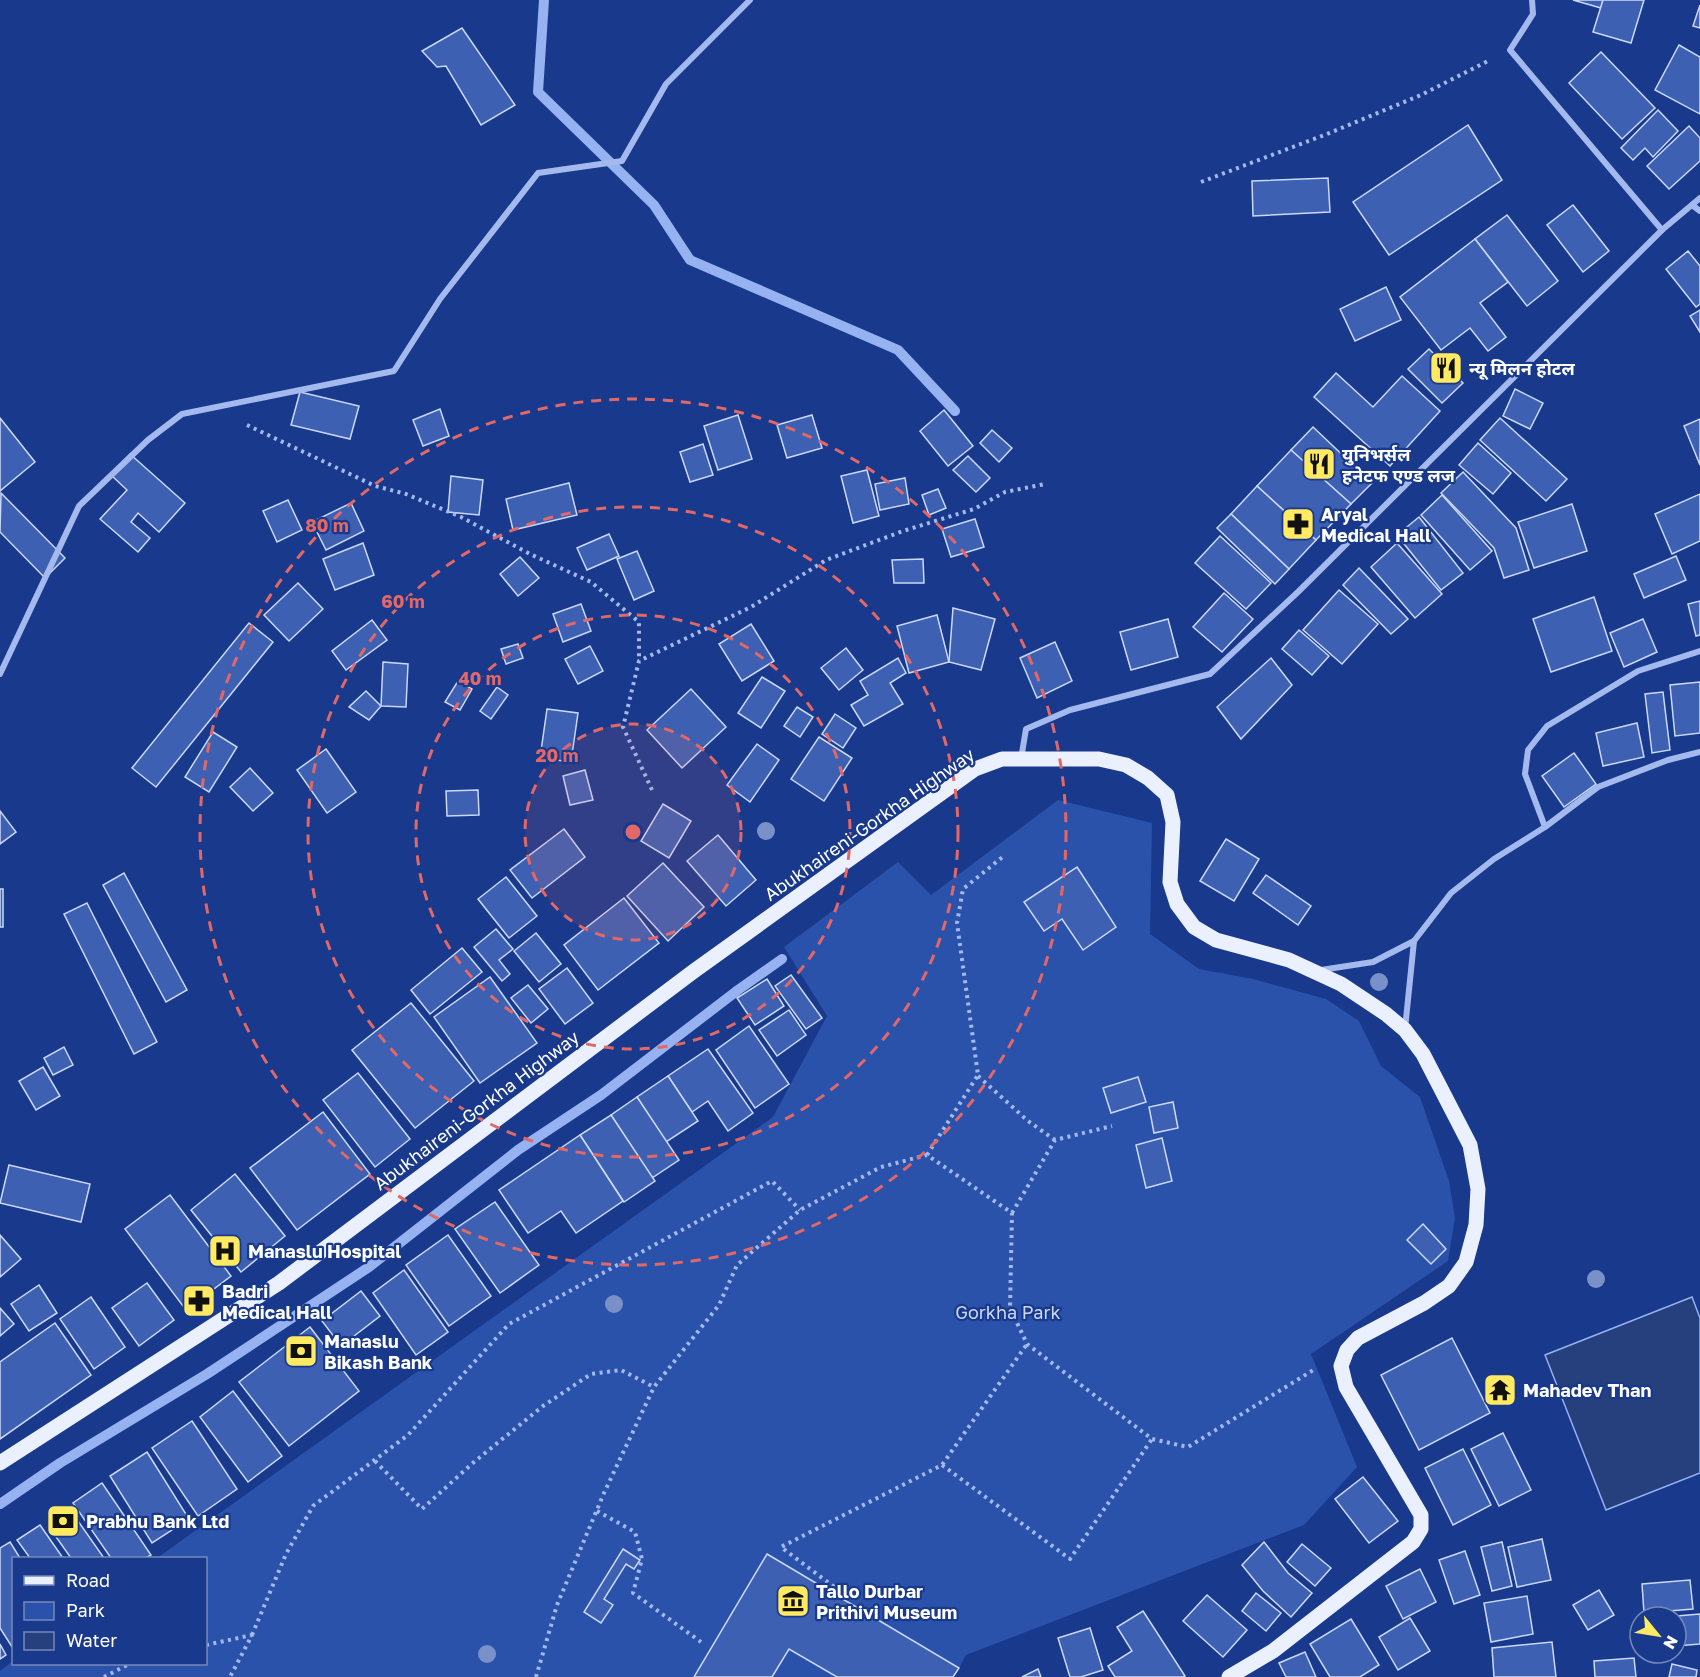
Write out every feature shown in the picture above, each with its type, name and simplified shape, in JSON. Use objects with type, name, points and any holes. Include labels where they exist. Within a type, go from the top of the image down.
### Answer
[{"type":"main road","name":"Abukhaireni-Gorkha Highway","points":[[0,1463],[279,1283],[694,971],[975,769],[1002,759],[1099,759],[1126,765],[1148,778],[1167,795],[1173,822],[1170,882],[1177,904],[1194,927],[1216,940],[1289,960],[1341,984],[1386,1014],[1405,1030],[1424,1054],[1470,1145],[1479,1189],[1476,1225],[1466,1262],[1449,1286],[1424,1303],[1358,1338],[1347,1350]]},
{"type":"main road","points":[[1229,1677],[1273,1651],[1413,1542],[1421,1529],[1421,1515],[1346,1387],[1341,1366],[1347,1350]]},
{"type":"street","points":[[0,674],[79,506],[148,440],[182,414],[394,371],[440,298],[538,173],[622,161],[666,84],[750,0]]},
{"type":"street","points":[[1532,0],[1533,14],[1510,50],[1662,230]]},
{"type":"street","points":[[1021,760],[1026,729],[1071,710],[1210,674],[1299,591],[1662,230],[1700,198]]},
{"type":"street","points":[[1692,205],[1700,212]]},
{"type":"street","points":[[1545,827],[1526,774],[1528,750],[1547,726],[1638,671],[1700,651]]},
{"type":"street","points":[[1316,971],[1373,962],[1414,941],[1451,892],[1494,859],[1545,827],[1598,787],[1668,760],[1700,752]]},
{"type":"street","points":[[1405,1030],[1414,941]]},
{"type":"path","points":[[1200,182],[1421,95],[1510,50]]},
{"type":"path","points":[[243,423],[375,486],[406,494],[461,517],[530,554],[591,582],[639,622],[639,662],[623,727],[652,790]]},
{"type":"path","points":[[639,662],[751,607],[826,560],[903,531],[974,509],[1005,492],[1045,484]]},
{"type":"path","points":[[1005,855],[963,889],[957,923],[978,1076],[1028,1121],[1055,1140]]},
{"type":"path","points":[[536,1677],[558,1605],[597,1511],[654,1387],[719,1305],[737,1265],[800,1210],[881,1167],[927,1155],[978,1076]]},
{"type":"path","points":[[1112,1126],[1055,1140],[1012,1213],[1010,1308],[1027,1344],[1152,1439],[1188,1447],[1347,1350]]},
{"type":"path","points":[[927,1155],[1012,1213]]},
{"type":"path","points":[[230,1677],[252,1635],[286,1554],[313,1506],[408,1435],[510,1324],[772,1181],[800,1210]]},
{"type":"path","points":[[846,1596],[781,1547],[942,1465],[1027,1344]]},
{"type":"path","points":[[375,1461],[422,1509],[474,1462],[534,1413],[591,1374],[621,1370],[654,1387]]},
{"type":"path","points":[[942,1465],[1070,1560],[1152,1439]]},
{"type":"path","points":[[597,1511],[635,1532],[642,1559],[633,1593],[701,1642]]},
{"type":"path","points":[[207,1645],[252,1635]]},
{"type":"path","points":[[104,1677],[127,1665]]},
{"type":"green space","name":"Gorkha Park","points":[[1058,800],[1152,823],[1150,934],[1199,969],[1253,979],[1326,999],[1359,1021],[1381,1066],[1420,1097],[1449,1181],[1455,1218],[1448,1261],[1311,1354],[1357,1467],[1304,1525],[966,1655],[954,1677],[0,1677],[0,1671],[12,1662],[12,1665],[207,1665],[207,1557],[158,1557],[773,1117],[827,1016],[784,947],[898,862],[931,895]]},
{"type":"water","points":[[1692,1297],[1700,1318],[1700,1473],[1606,1510],[1545,1355]]},
{"type":"building","points":[[1573,0],[1603,0],[1601,8]]},
{"type":"building","points":[[1603,0],[1644,0],[1631,43],[1593,32]]},
{"type":"building","points":[[1700,5],[1700,28],[1693,26]]},
{"type":"building","points":[[462,28],[515,105],[481,125],[446,66],[437,67],[422,51]]},
{"type":"building","points":[[1679,45],[1700,57],[1700,114],[1655,90]]},
{"type":"building","points":[[1601,52],[1655,108],[1622,139],[1569,83]]},
{"type":"building","points":[[1658,110],[1678,131],[1653,157],[1645,148],[1633,160],[1621,148]]},
{"type":"building","points":[[1468,125],[1502,180],[1389,255],[1353,202]]},
{"type":"building","points":[[1689,126],[1700,138],[1700,161],[1669,189],[1647,166]]},
{"type":"building","points":[[1328,178],[1330,212],[1253,216],[1252,181]]},
{"type":"building","points":[[1573,205],[1609,251],[1583,272],[1547,225]]},
{"type":"building","points":[[1507,215],[1558,281],[1527,306],[1475,239]]},
{"type":"building","points":[[1475,239],[1508,282],[1480,303],[1506,337],[1488,351],[1470,328],[1441,350],[1400,297]]},
{"type":"building","points":[[1688,251],[1700,266],[1700,304],[1696,307],[1666,269]]},
{"type":"building","points":[[1386,287],[1401,320],[1355,341],[1340,309]]},
{"type":"building","points":[[1700,310],[1700,332],[1690,316]]},
{"type":"building","points":[[1429,349],[1463,383],[1442,403],[1408,369]]},
{"type":"building","points":[[1336,373],[1373,407],[1402,376],[1440,411],[1390,466],[1314,397]]},
{"type":"building","points":[[1515,389],[1543,403],[1530,429],[1503,416]]},
{"type":"building","points":[[300,392],[359,406],[350,439],[291,425]]},
{"type":"building","points":[[440,409],[449,436],[423,446],[413,420]]},
{"type":"building","points":[[944,410],[973,446],[948,466],[920,431]]},
{"type":"building","points":[[738,415],[752,459],[718,470],[704,426]]},
{"type":"building","points":[[812,415],[822,448],[787,458],[777,425]]},
{"type":"building","points":[[0,418],[35,462],[0,491]]},
{"type":"building","points":[[1500,418],[1567,479],[1546,501],[1480,440]]},
{"type":"building","points":[[1700,419],[1700,465],[1684,426]]},
{"type":"building","points":[[1313,427],[1372,483],[1351,504],[1291,450]]},
{"type":"building","points":[[992,430],[1012,448],[999,462],[980,443]]},
{"type":"building","points":[[1478,443],[1511,473],[1493,494],[1459,465]]},
{"type":"building","points":[[703,444],[713,475],[690,482],[680,452]]},
{"type":"building","points":[[1291,450],[1351,504],[1316,540],[1257,486]]},
{"type":"building","points":[[130,454],[185,503],[159,532],[138,513],[131,522],[150,538],[138,552],[100,519],[127,490],[111,475]]},
{"type":"building","points":[[968,456],[990,478],[976,492],[953,470]]},
{"type":"building","points":[[867,470],[879,516],[853,523],[841,476]]},
{"type":"building","points":[[1463,472],[1516,528],[1529,570],[1504,578],[1494,548],[1441,493]]},
{"type":"building","points":[[451,476],[483,480],[479,515],[448,512]]},
{"type":"building","points":[[905,478],[909,504],[880,510],[875,484]]},
{"type":"building","points":[[569,483],[577,515],[513,530],[506,499]]},
{"type":"building","points":[[1257,486],[1316,540],[1289,569],[1231,514]]},
{"type":"building","points":[[938,489],[946,508],[929,515],[922,495]]},
{"type":"building","points":[[1,493],[65,558],[45,578],[0,532]]},
{"type":"building","points":[[1700,494],[1700,541],[1672,554],[1655,514]]},
{"type":"building","points":[[1442,495],[1492,551],[1470,570],[1421,515]]},
{"type":"building","points":[[288,500],[302,530],[277,542],[263,511]]},
{"type":"building","points":[[351,503],[364,531],[326,550],[312,522]]},
{"type":"building","points":[[1572,504],[1587,551],[1534,568],[1518,522]]},
{"type":"building","points":[[1231,514],[1289,569],[1275,584],[1217,528]]},
{"type":"building","points":[[1419,517],[1463,573],[1441,590],[1397,535]]},
{"type":"building","points":[[975,519],[984,547],[951,557],[942,529]]},
{"type":"building","points":[[609,534],[619,556],[587,570],[577,548]]},
{"type":"building","points":[[1220,536],[1271,583],[1246,609],[1195,563]]},
{"type":"building","points":[[363,543],[374,575],[335,590],[323,559]]},
{"type":"building","points":[[1397,543],[1442,594],[1415,618],[1371,567]]},
{"type":"building","points":[[637,551],[654,591],[634,600],[617,559]]},
{"type":"building","points":[[1676,556],[1686,580],[1644,598],[1634,574]]},
{"type":"building","points":[[520,557],[539,578],[518,596],[500,574]]},
{"type":"building","points":[[923,559],[924,583],[894,583],[892,560]]},
{"type":"building","points":[[1359,568],[1408,619],[1391,634],[1343,585]]},
{"type":"building","points":[[298,583],[323,609],[289,641],[264,615]]},
{"type":"building","points":[[1339,590],[1378,624],[1342,664],[1303,630]]},
{"type":"building","points":[[1224,593],[1253,619],[1222,652],[1193,627]]},
{"type":"building","points":[[1594,597],[1612,651],[1551,672],[1533,619]]},
{"type":"building","points":[[1700,601],[1700,635],[1696,636],[1688,604]]},
{"type":"building","points":[[581,604],[591,631],[563,642],[553,614]]},
{"type":"building","points":[[953,608],[995,619],[981,670],[949,662]]},
{"type":"building","points":[[937,615],[949,662],[909,673],[897,626]]},
{"type":"building","points":[[1168,619],[1178,657],[1131,670],[1120,632]]},
{"type":"building","points":[[1643,619],[1657,652],[1624,667],[1610,633]]},
{"type":"building","points":[[372,620],[387,640],[346,670],[332,651]]},
{"type":"building","points":[[249,623],[273,642],[156,787],[132,768]]},
{"type":"building","points":[[751,624],[774,661],[742,681],[719,644]]},
{"type":"building","points":[[1299,630],[1329,656],[1312,675],[1282,649]]},
{"type":"building","points":[[1055,642],[1072,681],[1037,698],[1020,658]]},
{"type":"building","points":[[518,644],[523,658],[506,664],[501,649]]},
{"type":"building","points":[[590,646],[603,671],[578,684],[565,659]]},
{"type":"building","points":[[846,648],[863,670],[839,690],[821,668]]},
{"type":"building","points":[[898,658],[906,673],[890,683],[903,704],[864,726],[851,705],[868,695],[860,681]]},
{"type":"building","points":[[1271,658],[1292,685],[1241,739],[1217,707]]},
{"type":"building","points":[[383,662],[408,664],[406,707],[381,706]]},
{"type":"building","points":[[762,677],[785,691],[761,728],[738,713]]},
{"type":"building","points":[[458,681],[472,689],[460,710],[445,702]]},
{"type":"building","points":[[1700,682],[1700,733],[1675,736],[1670,685]]},
{"type":"building","points":[[497,687],[508,695],[491,719],[480,711]]},
{"type":"building","points":[[691,689],[726,727],[682,768],[647,730]]},
{"type":"building","points":[[366,691],[381,706],[369,720],[349,707]]},
{"type":"building","points":[[1663,692],[1670,750],[1652,753],[1645,694]]},
{"type":"building","points":[[797,707],[813,717],[800,737],[784,726]]},
{"type":"building","points":[[547,709],[578,713],[571,762],[540,758]]},
{"type":"building","points":[[835,714],[856,728],[843,748],[822,734]]},
{"type":"building","points":[[1637,723],[1644,757],[1603,766],[1596,733]]},
{"type":"building","points":[[213,732],[237,747],[209,792],[185,777]]},
{"type":"building","points":[[819,737],[852,758],[824,801],[791,779]]},
{"type":"building","points":[[757,744],[779,760],[750,802],[727,785]]},
{"type":"building","points":[[326,749],[356,792],[327,813],[297,770]]},
{"type":"building","points":[[1574,753],[1596,784],[1564,807],[1542,776]]},
{"type":"building","points":[[250,768],[273,793],[253,811],[230,787]]},
{"type":"building","points":[[585,770],[593,800],[570,805],[563,776]]},
{"type":"building","points":[[478,790],[479,815],[447,816],[446,791]]},
{"type":"building","points":[[663,804],[691,821],[669,858],[641,841]]},
{"type":"building","points":[[0,811],[16,832],[0,844]]},
{"type":"building","points":[[564,829],[585,857],[532,898],[510,870]]},
{"type":"building","points":[[718,835],[756,880],[726,906],[687,861]]},
{"type":"building","points":[[1226,839],[1259,859],[1234,901],[1200,881]]},
{"type":"building","points":[[663,863],[704,907],[668,941],[627,896]]},
{"type":"building","points":[[1077,867],[1116,927],[1083,950],[1062,919],[1044,931],[1024,902]]},
{"type":"building","points":[[124,873],[187,990],[166,1002],[103,885]]},
{"type":"building","points":[[1266,875],[1311,906],[1298,925],[1253,893]]},
{"type":"building","points":[[506,877],[537,916],[509,938],[478,899]]},
{"type":"building","points":[[0,889],[3,889],[3,927],[0,927]]},
{"type":"building","points":[[624,898],[659,943],[598,990],[564,945]]},
{"type":"building","points":[[87,903],[157,1042],[134,1054],[64,914]]},
{"type":"building","points":[[496,929],[513,949],[499,960],[510,974],[502,981],[474,947]]},
{"type":"building","points":[[536,933],[561,964],[539,982],[514,951]]},
{"type":"building","points":[[462,948],[482,972],[430,1014],[411,990]]},
{"type":"building","points":[[567,968],[593,1003],[565,1024],[539,989]]},
{"type":"building","points":[[791,975],[822,1018],[806,1029],[775,986]]},
{"type":"building","points":[[490,977],[537,1043],[480,1083],[434,1017]]},
{"type":"building","points":[[767,979],[784,1006],[755,1025],[737,998]]},
{"type":"building","points":[[528,985],[548,1009],[531,1023],[511,998]]},
{"type":"building","points":[[411,1003],[474,1081],[415,1128],[352,1050]]},
{"type":"building","points":[[789,1010],[806,1035],[777,1056],[759,1030]]},
{"type":"building","points":[[749,1026],[789,1084],[755,1108],[716,1050]]},
{"type":"building","points":[[64,1047],[73,1065],[53,1075],[44,1058]]},
{"type":"building","points":[[708,1049],[753,1113],[728,1131],[708,1101],[692,1112],[668,1076]]},
{"type":"building","points":[[43,1067],[60,1096],[36,1110],[19,1081]]},
{"type":"building","points":[[358,1073],[410,1139],[375,1167],[323,1100]]},
{"type":"building","points":[[668,1076],[698,1121],[666,1142],[637,1097]]},
{"type":"building","points":[[1138,1077],[1146,1102],[1111,1113],[1103,1088]]},
{"type":"building","points":[[637,1097],[679,1160],[652,1178],[611,1115]]},
{"type":"building","points":[[1173,1102],[1178,1128],[1154,1133],[1149,1107]]},
{"type":"building","points":[[323,1112],[370,1174],[297,1230],[250,1168]]},
{"type":"building","points":[[611,1115],[655,1181],[624,1202],[580,1135]]},
{"type":"building","points":[[580,1135],[623,1201],[576,1233],[561,1211],[528,1233],[499,1190]]},
{"type":"building","points":[[1162,1138],[1172,1181],[1146,1188],[1136,1145]]},
{"type":"building","points":[[9,1165],[90,1184],[81,1222],[0,1203]]},
{"type":"building","points":[[235,1174],[285,1236],[241,1272],[191,1210]]},
{"type":"building","points":[[170,1195],[231,1276],[186,1310],[125,1229]]},
{"type":"building","points":[[495,1202],[539,1265],[500,1293],[455,1229]]},
{"type":"building","points":[[1423,1224],[1446,1249],[1431,1264],[1407,1240]]},
{"type":"building","points":[[0,1235],[21,1259],[0,1277]]},
{"type":"building","points":[[448,1235],[491,1296],[449,1326],[406,1265]]},
{"type":"building","points":[[404,1270],[448,1332],[416,1355],[373,1293]]},
{"type":"building","points":[[147,1283],[174,1320],[139,1346],[112,1308]]},
{"type":"building","points":[[39,1285],[57,1313],[29,1331],[11,1304]]},
{"type":"building","points":[[361,1291],[380,1316],[341,1346],[322,1321]]},
{"type":"building","points":[[91,1297],[125,1347],[94,1369],[60,1319]]},
{"type":"building","points":[[0,1308],[14,1324],[0,1336]]},
{"type":"building","points":[[55,1323],[91,1375],[0,1439],[0,1362]]},
{"type":"building","points":[[310,1327],[359,1391],[289,1446],[239,1382]]},
{"type":"building","points":[[1452,1338],[1490,1413],[1419,1450],[1381,1375]]},
{"type":"building","points":[[233,1391],[282,1456],[248,1482],[200,1417]]},
{"type":"building","points":[[192,1421],[237,1489],[198,1516],[152,1448]]},
{"type":"building","points":[[1503,1433],[1531,1490],[1499,1506],[1471,1449]]},
{"type":"building","points":[[1463,1449],[1491,1505],[1453,1525],[1425,1468]]},
{"type":"building","points":[[147,1452],[189,1519],[152,1543],[110,1476]]},
{"type":"building","points":[[1363,1477],[1398,1521],[1369,1543],[1335,1499]]},
{"type":"building","points":[[102,1483],[151,1555],[148,1557],[110,1557],[73,1503]]},
{"type":"building","points":[[71,1511],[103,1557],[70,1557],[49,1527]]},
{"type":"building","points":[[40,1525],[62,1557],[29,1557],[17,1540]]},
{"type":"building","points":[[1542,1539],[1551,1580],[1517,1587],[1508,1547]]},
{"type":"building","points":[[10,1542],[19,1557],[12,1557],[12,1647],[0,1628],[0,1548]]},
{"type":"building","points":[[1264,1542],[1288,1573],[1312,1593],[1291,1617],[1263,1591],[1242,1565]]},
{"type":"building","points":[[1502,1542],[1512,1586],[1492,1591],[1481,1547]]},
{"type":"building","points":[[1302,1544],[1331,1568],[1315,1586],[1287,1562]]},
{"type":"building","points":[[623,1549],[640,1560],[634,1569],[626,1564],[604,1599],[613,1605],[601,1623],[584,1612]]},
{"type":"building","points":[[1465,1551],[1480,1595],[1454,1604],[1439,1560]]},
{"type":"building","name":"Tallo Durbar Prithivi Museum","points":[[767,1554],[959,1668],[953,1677],[837,1677],[789,1649],[772,1677],[694,1677]]},
{"type":"building","points":[[1420,1569],[1436,1602],[1403,1619],[1386,1586]]},
{"type":"building","points":[[1690,1580],[1693,1609],[1688,1609],[1688,1605],[1643,1605],[1642,1584]]},
{"type":"building","points":[[1599,1590],[1614,1615],[1588,1630],[1573,1605]]},
{"type":"building","points":[[1256,1593],[1281,1613],[1266,1631],[1242,1611]]},
{"type":"building","points":[[1207,1595],[1247,1630],[1223,1657],[1183,1621]]},
{"type":"building","points":[[1527,1596],[1533,1634],[1491,1642],[1484,1603]]},
{"type":"building","points":[[1143,1611],[1185,1676],[1115,1677],[1108,1666],[1132,1651],[1117,1627]]},
{"type":"building","points":[[1700,1614],[1700,1644],[1688,1645],[1688,1615]]},
{"type":"building","points":[[1410,1618],[1430,1651],[1398,1670],[1379,1637]]},
{"type":"building","points":[[1351,1619],[1379,1665],[1360,1677],[1330,1677],[1310,1644]]},
{"type":"building","points":[[1090,1628],[1103,1670],[1081,1677],[1070,1677],[1058,1638]]},
{"type":"building","points":[[1552,1642],[1556,1677],[1494,1677],[1492,1648]]},
{"type":"building","points":[[0,1644],[6,1655],[0,1659]]},
{"type":"building","points":[[1305,1652],[1316,1677],[1286,1677],[1279,1663]]},
{"type":"building","points":[[1628,1658],[1628,1665],[1635,1665],[1636,1677],[1595,1677],[1594,1661]]},
{"type":"building","points":[[1672,1665],[1697,1670],[1696,1677],[1669,1677]]},
{"type":"building","points":[[1038,1669],[1041,1677],[1022,1677]]},
{"type":"waterway","points":[[544,0],[538,92],[654,205],[690,260],[898,350],[955,411]]},
{"type":"waterway","points":[[0,1504],[60,1463],[207,1374],[369,1267],[518,1150],[601,1095],[782,959]]},
{"type":"place","name":"न्यू मिलन होटल","points":[[1446,368]]},
{"type":"place","name":"युनिभर्सल हनेटफ एण्ड लज","points":[[1319,464]]},
{"type":"place","name":"Aryal Medical Hall","points":[[1298,524]]},
{"type":"place","name":"Manaslu Hospital","points":[[225,1251]]},
{"type":"place","name":"Badri Medical Hall","points":[[199,1301]]},
{"type":"place","name":"Manaslu Bikash Bank","points":[[301,1351]]},
{"type":"place","name":"Mahadev Than","points":[[1500,1390]]},
{"type":"place","name":"Prabhu Bank Ltd","points":[[63,1521]]},
{"type":"place","name":"Tallo Durbar Prithivi Museum","points":[[793,1601]]}]
